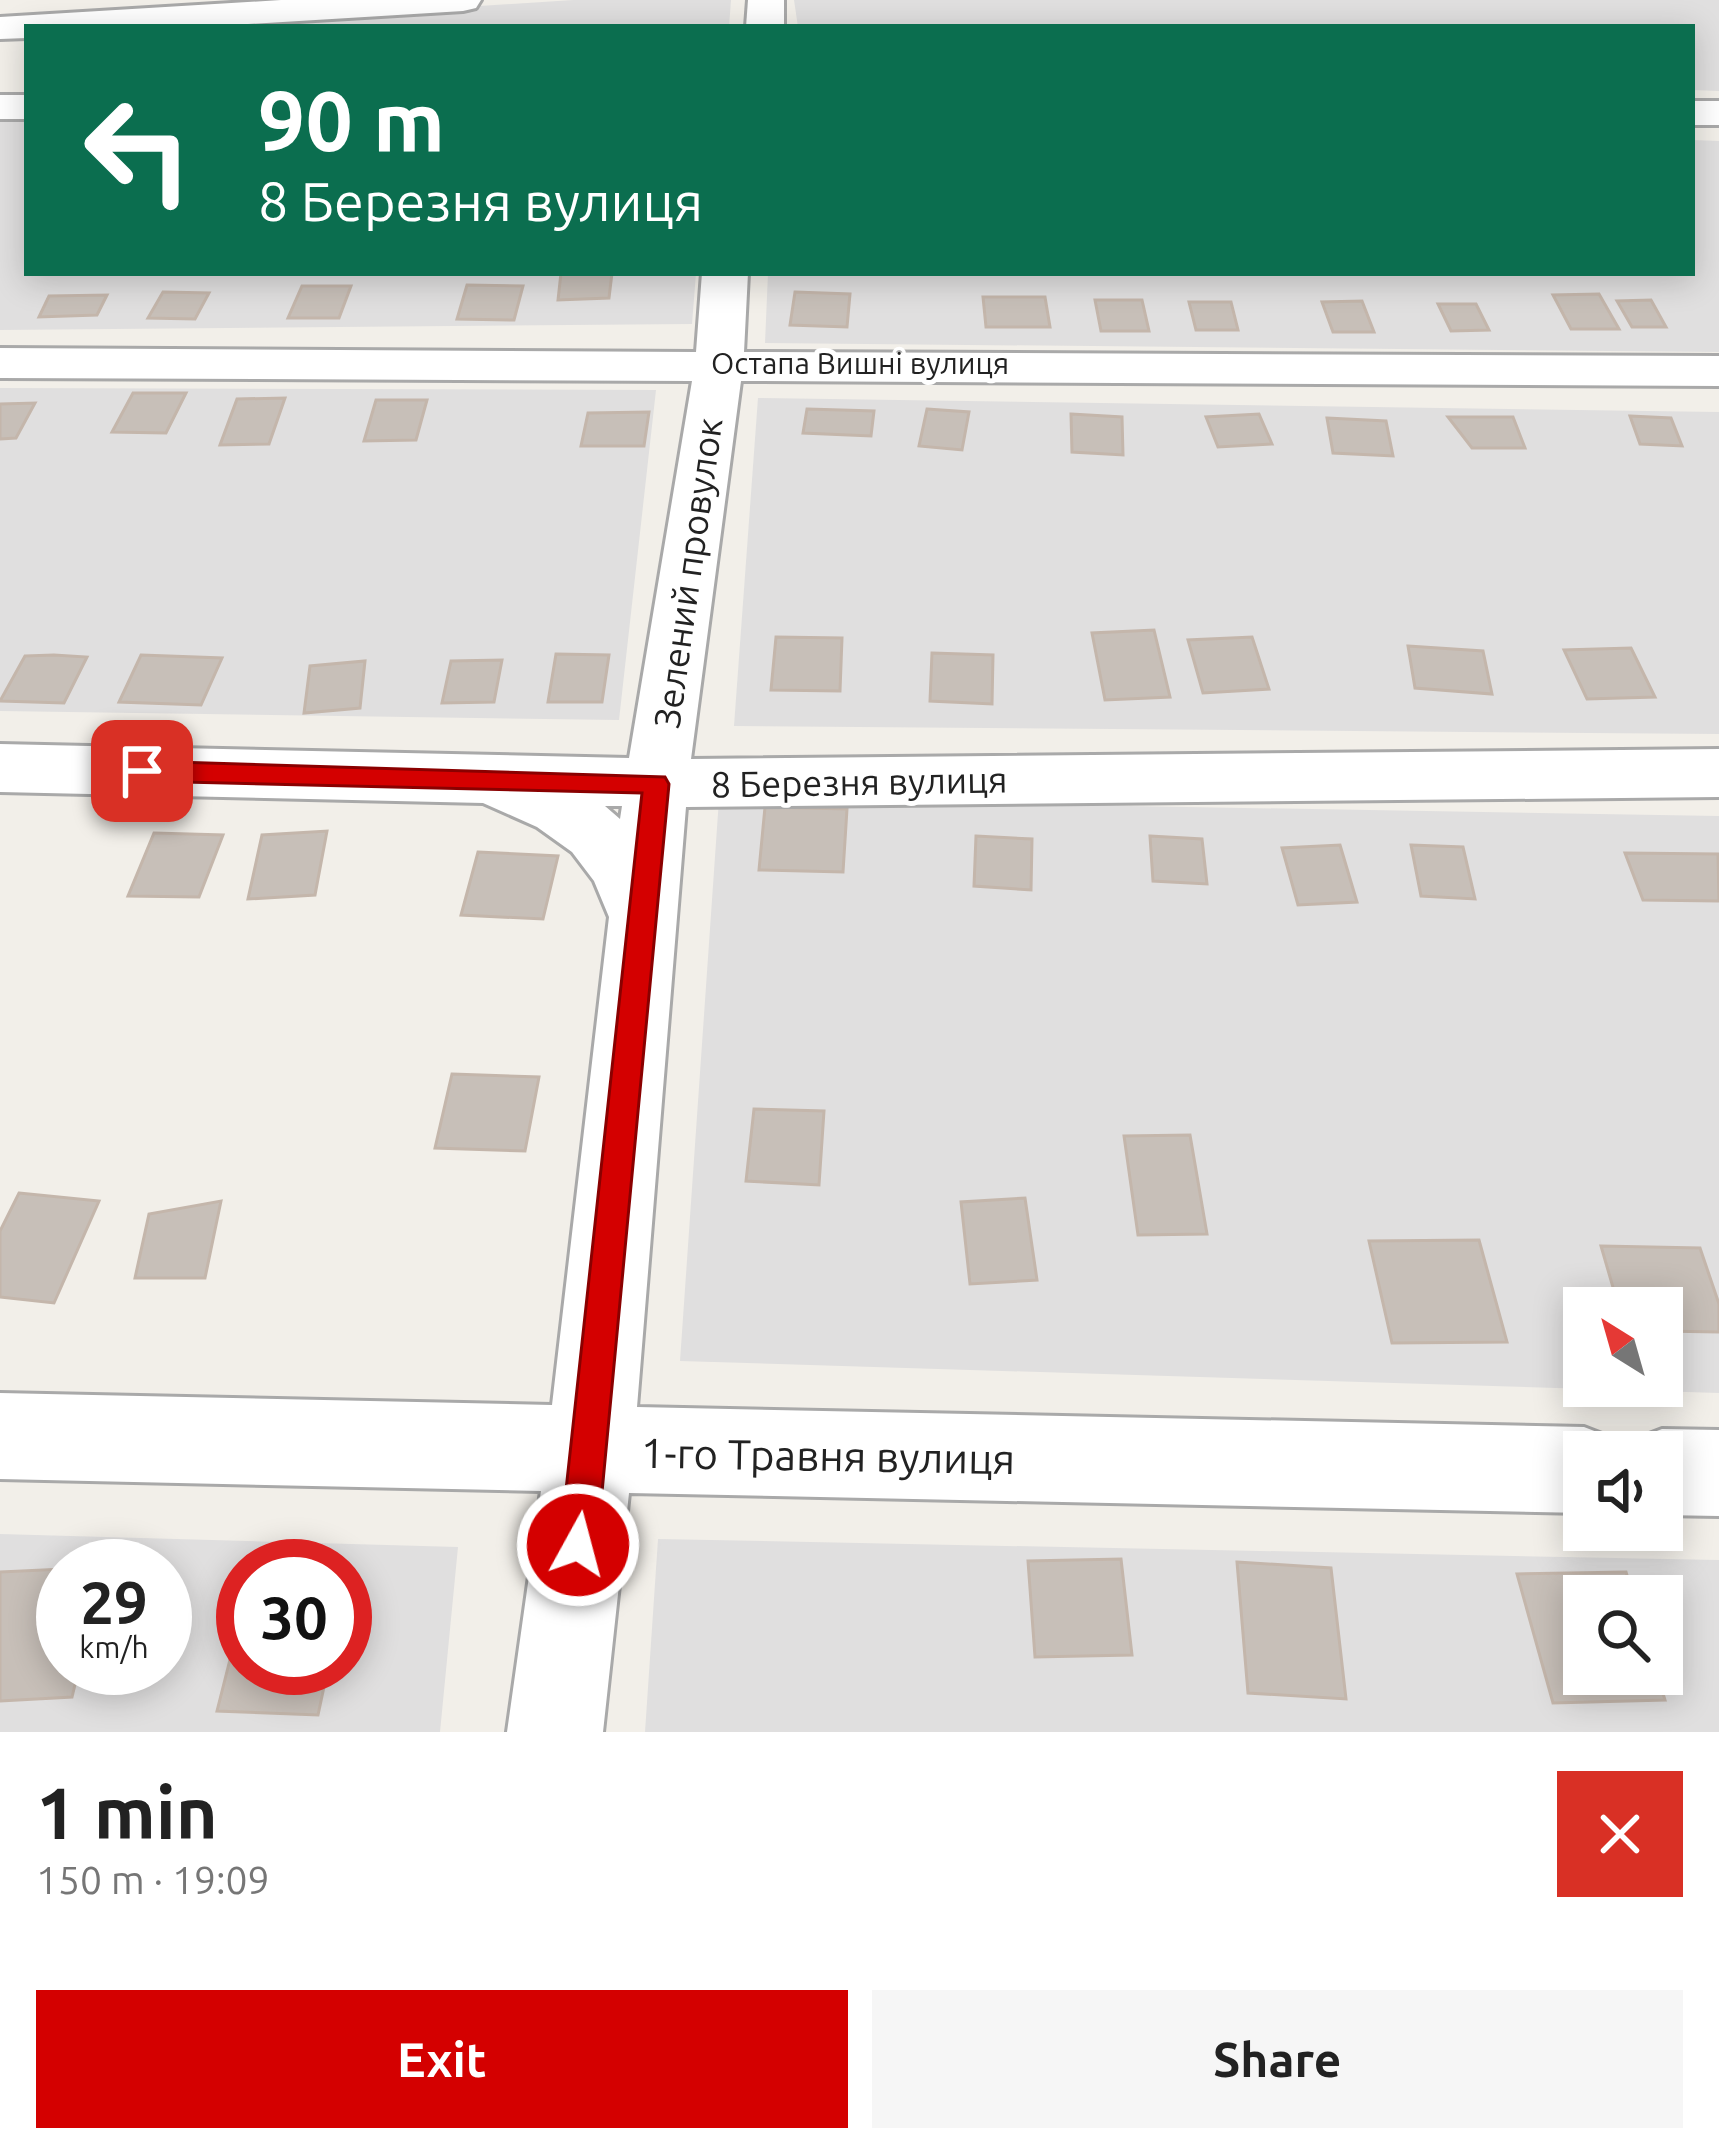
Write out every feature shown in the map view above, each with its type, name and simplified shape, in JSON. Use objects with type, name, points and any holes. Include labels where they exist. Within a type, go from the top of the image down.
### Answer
[{"type":"street","points":[[66,24],[463,0]]},
{"type":"street","name":"Зелений провулок","points":[[555,1732],[590,1452],[656,784],[719,363],[725,276]]},
{"type":"street","name":"Остапа Вишні вулиця","points":[[0,363],[1719,370]]},
{"type":"street","points":[[677,662],[682,701],[715,740],[741,758],[820,782]]},
{"type":"street","name":"8 Березня вулиця","points":[[0,768],[656,784],[1719,773]]},
{"type":"street","points":[[476,778],[594,830],[618,856],[643,917]]},
{"type":"street","name":"1-го Травня вулиця","points":[[0,1436],[1563,1470]]},
{"type":"street","points":[[1683,1472],[1719,1473]]},
{"type":"shaded area","points":[[573,0],[731,0],[729,24],[200,24]]},
{"type":"shaded area","points":[[794,0],[1719,0],[1719,91],[1695,90],[1695,24],[798,24]]},
{"type":"shaded area","points":[[0,119],[24,119],[24,276],[696,276],[692,324],[0,330]]},
{"type":"shaded area","points":[[1695,140],[1719,141],[1719,352],[765,343],[768,276],[1695,276]]},
{"type":"shaded area","points":[[0,388],[656,390],[619,720],[0,711]]},
{"type":"shaded area","points":[[758,398],[1719,412],[1719,734],[734,726]]},
{"type":"shaded area","points":[[719,799],[1719,816],[1719,1393],[1683,1392],[1683,1287],[1563,1287],[1563,1388],[680,1361]]},
{"type":"shaded area","points":[[0,1534],[176,1539],[36,1539],[36,1695],[192,1695],[192,1539],[216,1540],[216,1695],[372,1695],[372,1545],[458,1547],[440,1732],[0,1732]]},
{"type":"shaded area","points":[[658,1539],[1719,1560],[1719,1732],[645,1732]]},
{"type":"building","points":[[561,276],[612,276],[609,298],[558,300]]},
{"type":"building","points":[[467,285],[523,286],[514,320],[457,319]]},
{"type":"building","points":[[302,286],[351,286],[339,318],[288,318]]},
{"type":"building","points":[[163,292],[209,293],[195,319],[148,318]]},
{"type":"building","points":[[795,292],[850,294],[847,327],[790,325]]},
{"type":"building","points":[[1599,294],[1619,329],[1571,329],[1553,295]]},
{"type":"building","points":[[107,295],[97,315],[39,317],[49,296]]},
{"type":"building","points":[[983,297],[1045,297],[1050,327],[986,327]]},
{"type":"building","points":[[1095,300],[1142,300],[1149,331],[1101,331]]},
{"type":"building","points":[[1651,300],[1666,327],[1632,327],[1617,301]]},
{"type":"building","points":[[1362,301],[1374,332],[1333,332],[1322,302]]},
{"type":"building","points":[[1189,302],[1231,302],[1238,330],[1196,330]]},
{"type":"building","points":[[1438,304],[1476,304],[1489,330],[1451,331]]},
{"type":"building","points":[[133,393],[186,393],[166,433],[112,432]]},
{"type":"building","points":[[285,398],[269,444],[220,445],[237,399]]},
{"type":"building","points":[[376,400],[427,400],[416,440],[364,441]]},
{"type":"building","points":[[35,403],[16,438],[0,439],[0,404]]},
{"type":"building","points":[[807,409],[874,411],[871,436],[803,433]]},
{"type":"building","points":[[927,409],[969,412],[962,450],[919,446]]},
{"type":"building","points":[[649,412],[644,446],[581,446],[588,413]]},
{"type":"building","points":[[1071,414],[1122,417],[1123,455],[1072,452]]},
{"type":"building","points":[[1259,414],[1272,444],[1218,447],[1206,417]]},
{"type":"building","points":[[1630,416],[1671,418],[1682,446],[1640,444]]},
{"type":"building","points":[[1448,417],[1513,417],[1525,448],[1472,448]]},
{"type":"building","points":[[1327,418],[1386,421],[1393,456],[1333,453]]},
{"type":"building","points":[[1154,630],[1170,697],[1105,700],[1092,633]]},
{"type":"building","points":[[776,637],[842,638],[840,691],[771,690]]},
{"type":"building","points":[[1252,637],[1269,689],[1203,693],[1188,640]]},
{"type":"building","points":[[1408,646],[1483,651],[1492,694],[1415,688]]},
{"type":"building","points":[[1631,648],[1655,697],[1587,699],[1564,650]]},
{"type":"building","points":[[932,653],[993,655],[992,704],[930,701]]},
{"type":"building","points":[[556,654],[609,655],[602,702],[548,702]]},
{"type":"building","points":[[141,655],[222,658],[201,705],[119,702]]},
{"type":"building","points":[[25,656],[87,657],[64,703],[0,701]]},
{"type":"building","points":[[502,660],[494,702],[442,703],[451,661]]},
{"type":"building","points":[[365,661],[360,708],[304,713],[310,666]]},
{"type":"building","points":[[765,807],[847,809],[843,872],[759,870]]},
{"type":"building","points":[[327,831],[315,895],[248,899],[262,835]]},
{"type":"building","points":[[154,833],[223,835],[199,897],[128,896]]},
{"type":"building","points":[[976,836],[1032,839],[1031,890],[974,886]]},
{"type":"building","points":[[1150,836],[1202,839],[1207,884],[1153,881]]},
{"type":"building","points":[[1340,845],[1357,902],[1298,905],[1282,848]]},
{"type":"building","points":[[1411,845],[1463,847],[1475,899],[1421,896]]},
{"type":"building","points":[[478,852],[558,856],[543,919],[461,915]]},
{"type":"building","points":[[1625,853],[1718,854],[1719,901],[1643,900]]},
{"type":"building","points":[[452,1074],[539,1077],[525,1151],[435,1148]]},
{"type":"building","points":[[754,1109],[824,1111],[819,1185],[746,1181]]},
{"type":"building","points":[[1190,1135],[1207,1234],[1138,1235],[1124,1136]]},
{"type":"building","points":[[19,1193],[99,1201],[54,1303],[0,1297],[0,1231]]},
{"type":"building","points":[[1025,1198],[1037,1280],[970,1284],[961,1202]]},
{"type":"building","points":[[221,1201],[205,1278],[135,1278],[149,1214]]},
{"type":"building","points":[[1479,1240],[1507,1342],[1392,1343],[1369,1241]]},
{"type":"building","points":[[1601,1246],[1700,1248],[1719,1304],[1719,1332],[1683,1331],[1683,1287],[1613,1287]]},
{"type":"building","points":[[1121,1559],[1132,1655],[1035,1657],[1028,1561]]},
{"type":"building","points":[[1237,1562],[1331,1568],[1346,1699],[1248,1693]]},
{"type":"building","points":[[36,1570],[36,1695],[72,1697],[0,1701],[0,1572]]},
{"type":"building","points":[[1626,1572],[1563,1575],[1563,1695],[1663,1695],[1665,1700],[1553,1703],[1517,1574]]},
{"type":"building","points":[[221,1695],[322,1695],[318,1715],[217,1711]]},
{"type":"route","points":[[142,771],[656,784],[578,1545]]}]
